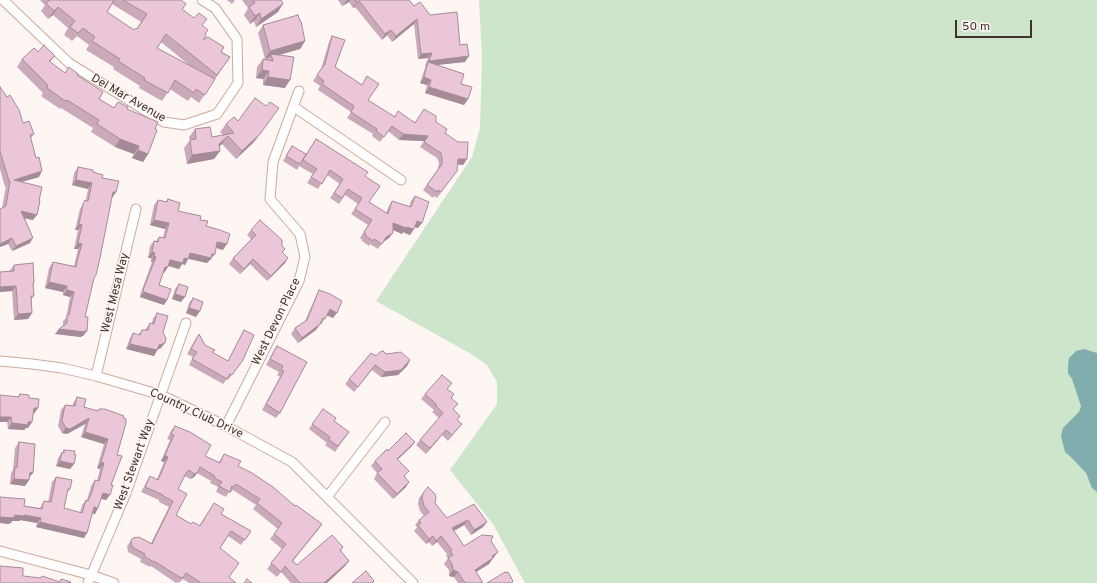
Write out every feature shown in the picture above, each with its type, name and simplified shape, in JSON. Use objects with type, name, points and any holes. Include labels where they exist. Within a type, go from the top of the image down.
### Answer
[{"type":"street","name":"Del Mar Avenue","points":[[3,0],[69,63],[164,122],[184,125],[217,114],[238,83],[237,39],[215,8],[202,0]]},
{"type":"street","name":"West Devon Place","points":[[226,426],[299,281],[305,257],[300,234],[270,199],[273,162],[299,91]]},
{"type":"street","points":[[294,107],[401,180]]},
{"type":"street","name":"West Mesa Way","points":[[96,376],[136,209]]},
{"type":"street","name":"West Stewart Way","points":[[89,579],[126,493],[186,322]]},
{"type":"street","name":"Country Club Drive","points":[[0,361],[62,368],[96,376],[161,395],[226,426],[292,462],[412,583]]},
{"type":"street","points":[[327,497],[385,422]]},
{"type":"street","points":[[0,551],[89,579],[114,583]]},
{"type":"green space","points":[[479,0],[1097,0],[1097,583],[525,583],[493,524],[450,470],[497,404],[497,382],[487,365],[471,354],[376,301],[472,157],[480,128],[482,57]]},
{"type":"water","points":[[1084,349],[1097,353],[1097,492],[1092,488],[1086,473],[1065,452],[1061,436],[1063,428],[1079,412],[1081,406],[1072,379],[1068,373],[1069,358],[1076,351]]},
{"type":"building","points":[[50,0],[114,0],[107,12],[134,30],[136,28],[137,29],[147,14],[123,0],[181,0],[186,4],[182,9],[194,18],[199,13],[207,19],[202,25],[208,30],[203,40],[208,37],[224,47],[221,52],[230,57],[217,75],[166,34],[157,48],[215,79],[205,95],[196,89],[194,93],[175,80],[168,93],[144,80],[145,78],[118,61],[120,59],[92,41],[95,37],[83,28],[78,33],[70,27],[75,21],[58,7],[54,11],[46,3]]},
{"type":"building","points":[[253,0],[281,0],[283,4],[261,19],[260,13],[255,16],[249,7],[255,3]]},
{"type":"building","points":[[355,0],[409,0],[414,6],[420,2],[430,15],[457,12],[460,45],[467,44],[469,56],[429,61],[432,53],[421,54],[417,19],[396,36],[391,30],[385,34],[359,1],[357,3]]},
{"type":"building","points":[[298,15],[301,21],[305,41],[270,51],[263,25]]},
{"type":"building","points":[[332,36],[345,40],[335,67],[362,85],[367,76],[379,84],[368,100],[395,117],[398,111],[415,123],[424,109],[436,116],[436,122],[447,129],[445,133],[458,142],[468,142],[467,159],[458,159],[457,171],[441,192],[438,190],[437,192],[427,185],[442,164],[441,153],[424,142],[428,136],[403,134],[392,126],[384,137],[376,131],[377,129],[351,112],[354,106],[322,84],[324,81],[317,75],[325,64]]},
{"type":"building","points":[[44,45],[55,56],[49,61],[65,73],[69,67],[78,74],[77,75],[103,92],[99,99],[114,108],[118,102],[128,107],[127,109],[158,122],[155,129],[157,130],[148,154],[138,150],[139,146],[120,139],[97,124],[99,120],[67,100],[65,101],[47,88],[48,85],[22,59],[34,48],[38,52]]},
{"type":"building","points":[[271,54],[294,57],[290,80],[268,77],[269,71],[262,70],[263,59],[273,61]]},
{"type":"building","points":[[428,62],[464,74],[461,84],[472,87],[468,99],[429,87],[431,80],[424,77]]},
{"type":"building","points":[[0,87],[7,97],[10,95],[19,110],[23,123],[29,121],[34,134],[30,135],[36,158],[39,157],[42,171],[14,180],[42,187],[37,215],[21,211],[33,238],[16,246],[12,238],[0,244],[0,209],[6,206],[10,181],[0,151]]},
{"type":"building","points":[[255,98],[266,106],[270,102],[279,108],[260,134],[242,151],[228,136],[219,144],[220,151],[192,155],[190,140],[196,139],[195,129],[210,127],[212,137],[234,133],[226,124],[234,117],[238,121]]},
{"type":"building","points":[[316,139],[368,172],[365,176],[380,186],[369,202],[388,214],[392,201],[411,207],[415,196],[429,202],[422,223],[417,221],[414,229],[406,228],[393,223],[393,233],[386,237],[382,244],[374,239],[373,241],[365,235],[366,234],[364,232],[372,220],[355,209],[362,198],[348,189],[342,198],[334,193],[343,179],[330,170],[322,184],[311,177],[317,169],[303,160]]},
{"type":"building","points":[[292,146],[306,154],[300,164],[286,156]]},
{"type":"building","points":[[78,167],[93,170],[93,172],[103,175],[102,178],[119,181],[116,192],[113,192],[100,258],[85,317],[88,317],[87,331],[85,332],[59,329],[67,323],[67,316],[69,315],[74,292],[67,290],[67,286],[49,282],[53,262],[76,267],[82,244],[78,243],[82,225],[79,224],[83,204],[85,200],[88,201],[92,183],[76,180]]},
{"type":"building","points":[[168,199],[180,203],[178,211],[201,216],[200,220],[208,221],[206,226],[230,234],[227,244],[217,242],[215,254],[212,254],[211,258],[190,253],[188,259],[184,258],[183,263],[170,260],[168,267],[165,267],[159,285],[171,289],[167,300],[144,292],[143,290],[156,257],[154,256],[155,253],[152,252],[154,241],[158,242],[159,237],[165,238],[169,223],[154,220],[158,200],[167,202]]},
{"type":"building","points":[[260,220],[282,240],[282,246],[285,249],[282,252],[288,258],[271,276],[253,259],[244,269],[233,258],[256,235],[251,230]]},
{"type":"building","points":[[33,263],[34,296],[31,296],[32,313],[18,314],[16,286],[0,287],[0,272],[14,271],[14,265]]},
{"type":"building","points":[[179,284],[188,287],[185,297],[175,294]]},
{"type":"building","points":[[319,290],[342,301],[337,313],[330,309],[325,319],[323,318],[320,324],[302,338],[295,328],[307,320]]},
{"type":"building","points":[[193,298],[203,302],[200,311],[189,308]]},
{"type":"building","points":[[157,313],[168,316],[163,332],[166,339],[165,343],[159,345],[157,350],[130,344],[133,333],[140,335],[142,330],[148,330],[150,323],[154,324]]},
{"type":"building","points":[[244,330],[254,335],[243,360],[232,375],[230,374],[227,379],[192,359],[197,352],[191,349],[199,334],[205,345],[215,350],[212,352],[228,361]]},
{"type":"building","points":[[277,346],[307,362],[280,413],[266,404],[284,371],[281,370],[283,366],[270,359]]},
{"type":"building","points":[[383,351],[386,354],[401,352],[410,360],[401,370],[385,372],[375,365],[358,387],[349,379],[371,353],[376,356]]},
{"type":"building","points":[[442,375],[452,383],[447,389],[454,394],[451,398],[458,404],[453,409],[460,416],[457,420],[462,424],[452,435],[446,430],[430,448],[420,440],[443,413],[425,394]]},
{"type":"building","points":[[20,394],[29,395],[29,398],[39,399],[38,408],[34,408],[32,422],[28,422],[28,425],[12,423],[11,417],[0,417],[0,395],[19,397]]},
{"type":"building","points":[[77,397],[86,399],[84,407],[98,411],[99,409],[105,409],[124,416],[123,418],[126,419],[117,455],[122,456],[111,485],[113,485],[110,495],[103,493],[98,508],[94,507],[87,533],[40,522],[41,518],[24,515],[15,515],[13,518],[0,517],[0,497],[25,499],[24,506],[42,509],[44,501],[51,502],[56,477],[72,480],[70,489],[68,489],[64,508],[82,513],[86,500],[88,501],[92,492],[95,480],[99,481],[104,463],[101,462],[108,439],[85,432],[89,418],[70,429],[66,428],[62,421],[65,405],[75,406]]},
{"type":"building","points":[[323,409],[336,418],[334,421],[349,432],[338,446],[329,440],[330,437],[312,424]]},
{"type":"building","points":[[175,426],[190,432],[211,445],[205,456],[220,463],[224,454],[241,461],[238,466],[252,473],[273,487],[295,506],[296,505],[322,524],[292,561],[297,565],[332,535],[343,547],[340,550],[349,561],[324,583],[300,583],[285,566],[281,572],[271,563],[286,544],[274,534],[282,523],[257,503],[260,499],[236,484],[234,487],[232,486],[230,492],[219,486],[222,482],[214,478],[215,476],[200,467],[198,472],[194,474],[189,470],[186,473],[178,489],[187,494],[176,515],[191,524],[193,522],[200,526],[214,503],[224,509],[221,514],[251,531],[245,540],[231,531],[220,548],[239,563],[229,577],[236,583],[200,583],[186,573],[183,578],[181,578],[132,547],[131,540],[139,537],[152,544],[173,501],[145,487],[150,476],[158,480],[168,457],[165,455],[174,435],[171,434]]},
{"type":"building","points":[[406,433],[415,442],[397,459],[409,471],[404,476],[409,482],[397,494],[377,473],[382,469],[375,461],[387,449],[388,451]]},
{"type":"building","points":[[19,442],[35,444],[33,473],[30,472],[29,480],[14,479],[15,467],[17,468]]},
{"type":"building","points":[[64,450],[75,451],[74,454],[76,455],[74,464],[60,461]]},
{"type":"building","points":[[428,487],[435,494],[435,503],[447,518],[474,504],[487,522],[474,530],[468,520],[452,528],[464,546],[482,535],[493,536],[491,541],[498,552],[492,556],[493,558],[475,570],[483,583],[465,583],[458,572],[453,570],[452,564],[448,558],[453,555],[450,550],[452,550],[441,536],[436,541],[433,536],[429,539],[418,525],[421,523],[419,520],[429,512],[424,506],[422,498],[423,493]]},
{"type":"building","points":[[0,566],[23,568],[23,576],[41,578],[42,576],[60,582],[61,579],[71,582],[0,583]]},
{"type":"building","points":[[366,571],[374,581],[372,583],[352,583]]},
{"type":"building","points":[[505,572],[508,572],[513,581],[512,583],[487,583]]},
{"type":"building","points":[[247,579],[252,583],[244,583]]}]
